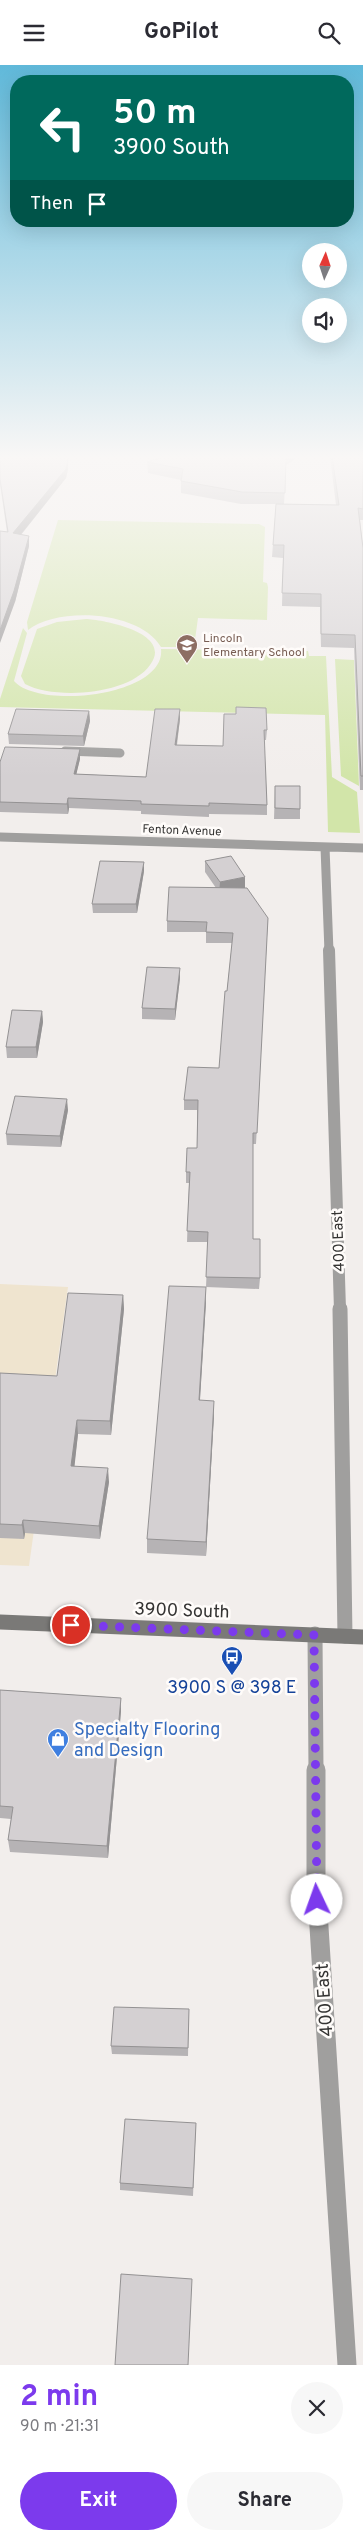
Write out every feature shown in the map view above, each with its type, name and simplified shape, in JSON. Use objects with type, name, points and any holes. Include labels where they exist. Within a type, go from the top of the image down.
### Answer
[{"type":"main road","name":"3900 South","points":[[0,1622],[363,1637]]},
{"type":"street","points":[[60,751],[120,753]]},
{"type":"street","name":"Fenton Avenue","points":[[0,837],[363,848]]},
{"type":"street","name":"400 East","points":[[325,847],[340,1299],[345,1636]]},
{"type":"street","name":"400 East","points":[[314,1635],[316,1880],[347,2365]]},
{"type":"shaded area","points":[[0,1284],[68,1287],[29,1566],[0,1565]]},
{"type":"green space","points":[[45,563],[264,563],[263,582],[267,583],[268,587],[267,620],[198,618],[194,647],[161,647],[151,635],[136,626],[118,619],[98,616],[78,615],[59,617],[42,622],[28,630],[27,622]]},
{"type":"green space","points":[[86,619],[121,626],[134,630],[145,637],[153,644],[155,654],[150,665],[140,675],[126,683],[91,692],[54,692],[25,684],[21,676],[37,629],[57,622]]},
{"type":"green space","points":[[23,628],[27,633],[14,681],[28,690],[48,695],[73,696],[99,693],[123,687],[144,678],[157,665],[161,649],[308,651],[309,656],[326,656],[332,777],[357,792],[360,833],[328,832],[325,715],[0,707],[0,699]]},
{"type":"green space","points":[[335,659],[354,660],[359,786],[341,776]]},
{"type":"building","points":[[0,563],[22,563],[14,591],[0,630]]},
{"type":"building","points":[[283,563],[363,563],[363,776],[361,776],[355,635],[321,634],[321,594],[282,593]]},
{"type":"building","points":[[236,707],[266,708],[267,730],[264,730],[267,805],[209,803],[209,806],[141,804],[141,801],[68,798],[67,804],[0,802],[0,762],[5,747],[80,749],[74,774],[146,777],[155,709],[180,709],[175,745],[223,746],[224,714],[236,714]]},
{"type":"building","points":[[16,709],[89,711],[83,736],[8,734]]},
{"type":"building","points":[[275,786],[300,786],[300,809],[275,808]]},
{"type":"building","points":[[231,856],[245,877],[220,882],[205,861]]},
{"type":"building","points":[[100,861],[144,862],[136,904],[92,904]]},
{"type":"building","points":[[169,887],[247,888],[268,918],[257,1133],[253,1133],[253,1239],[260,1239],[260,1278],[206,1277],[208,1232],[187,1231],[190,1172],[186,1172],[187,1148],[197,1148],[198,1100],[184,1100],[188,1067],[219,1068],[225,991],[227,991],[233,933],[206,932],[207,922],[167,921]]},
{"type":"building","points":[[147,967],[180,968],[175,1009],[142,1008]]},
{"type":"building","points":[[12,1010],[42,1011],[36,1047],[6,1047]]},
{"type":"building","points":[[15,1096],[67,1099],[60,1136],[6,1134]]},
{"type":"building","points":[[169,1286],[206,1287],[199,1400],[214,1401],[206,1542],[147,1539]]},
{"type":"building","points":[[68,1293],[123,1295],[110,1421],[77,1420],[71,1466],[108,1468],[99,1526],[23,1520],[22,1525],[0,1524],[0,1373],[57,1376]]},
{"type":"building","name":"Specialty Flooring and Design","points":[[0,1690],[121,1698],[107,1846],[8,1840],[13,1807],[0,1806]]},
{"type":"building","points":[[114,2007],[189,2009],[188,2048],[111,2046]]},
{"type":"building","points":[[125,2119],[196,2123],[193,2188],[120,2183]]},
{"type":"building","points":[[121,2274],[192,2279],[188,2365],[115,2365]]},
{"type":"place","name":"Lincoln Elementary School","points":[[187,664]]},
{"type":"place","name":"3900 S @ 398 E","points":[[232,1676]]},
{"type":"place","name":"Specialty Flooring and Design","points":[[58,1758]]},
{"type":"route","points":[[71,1625],[314,1635],[317,1900]]}]
